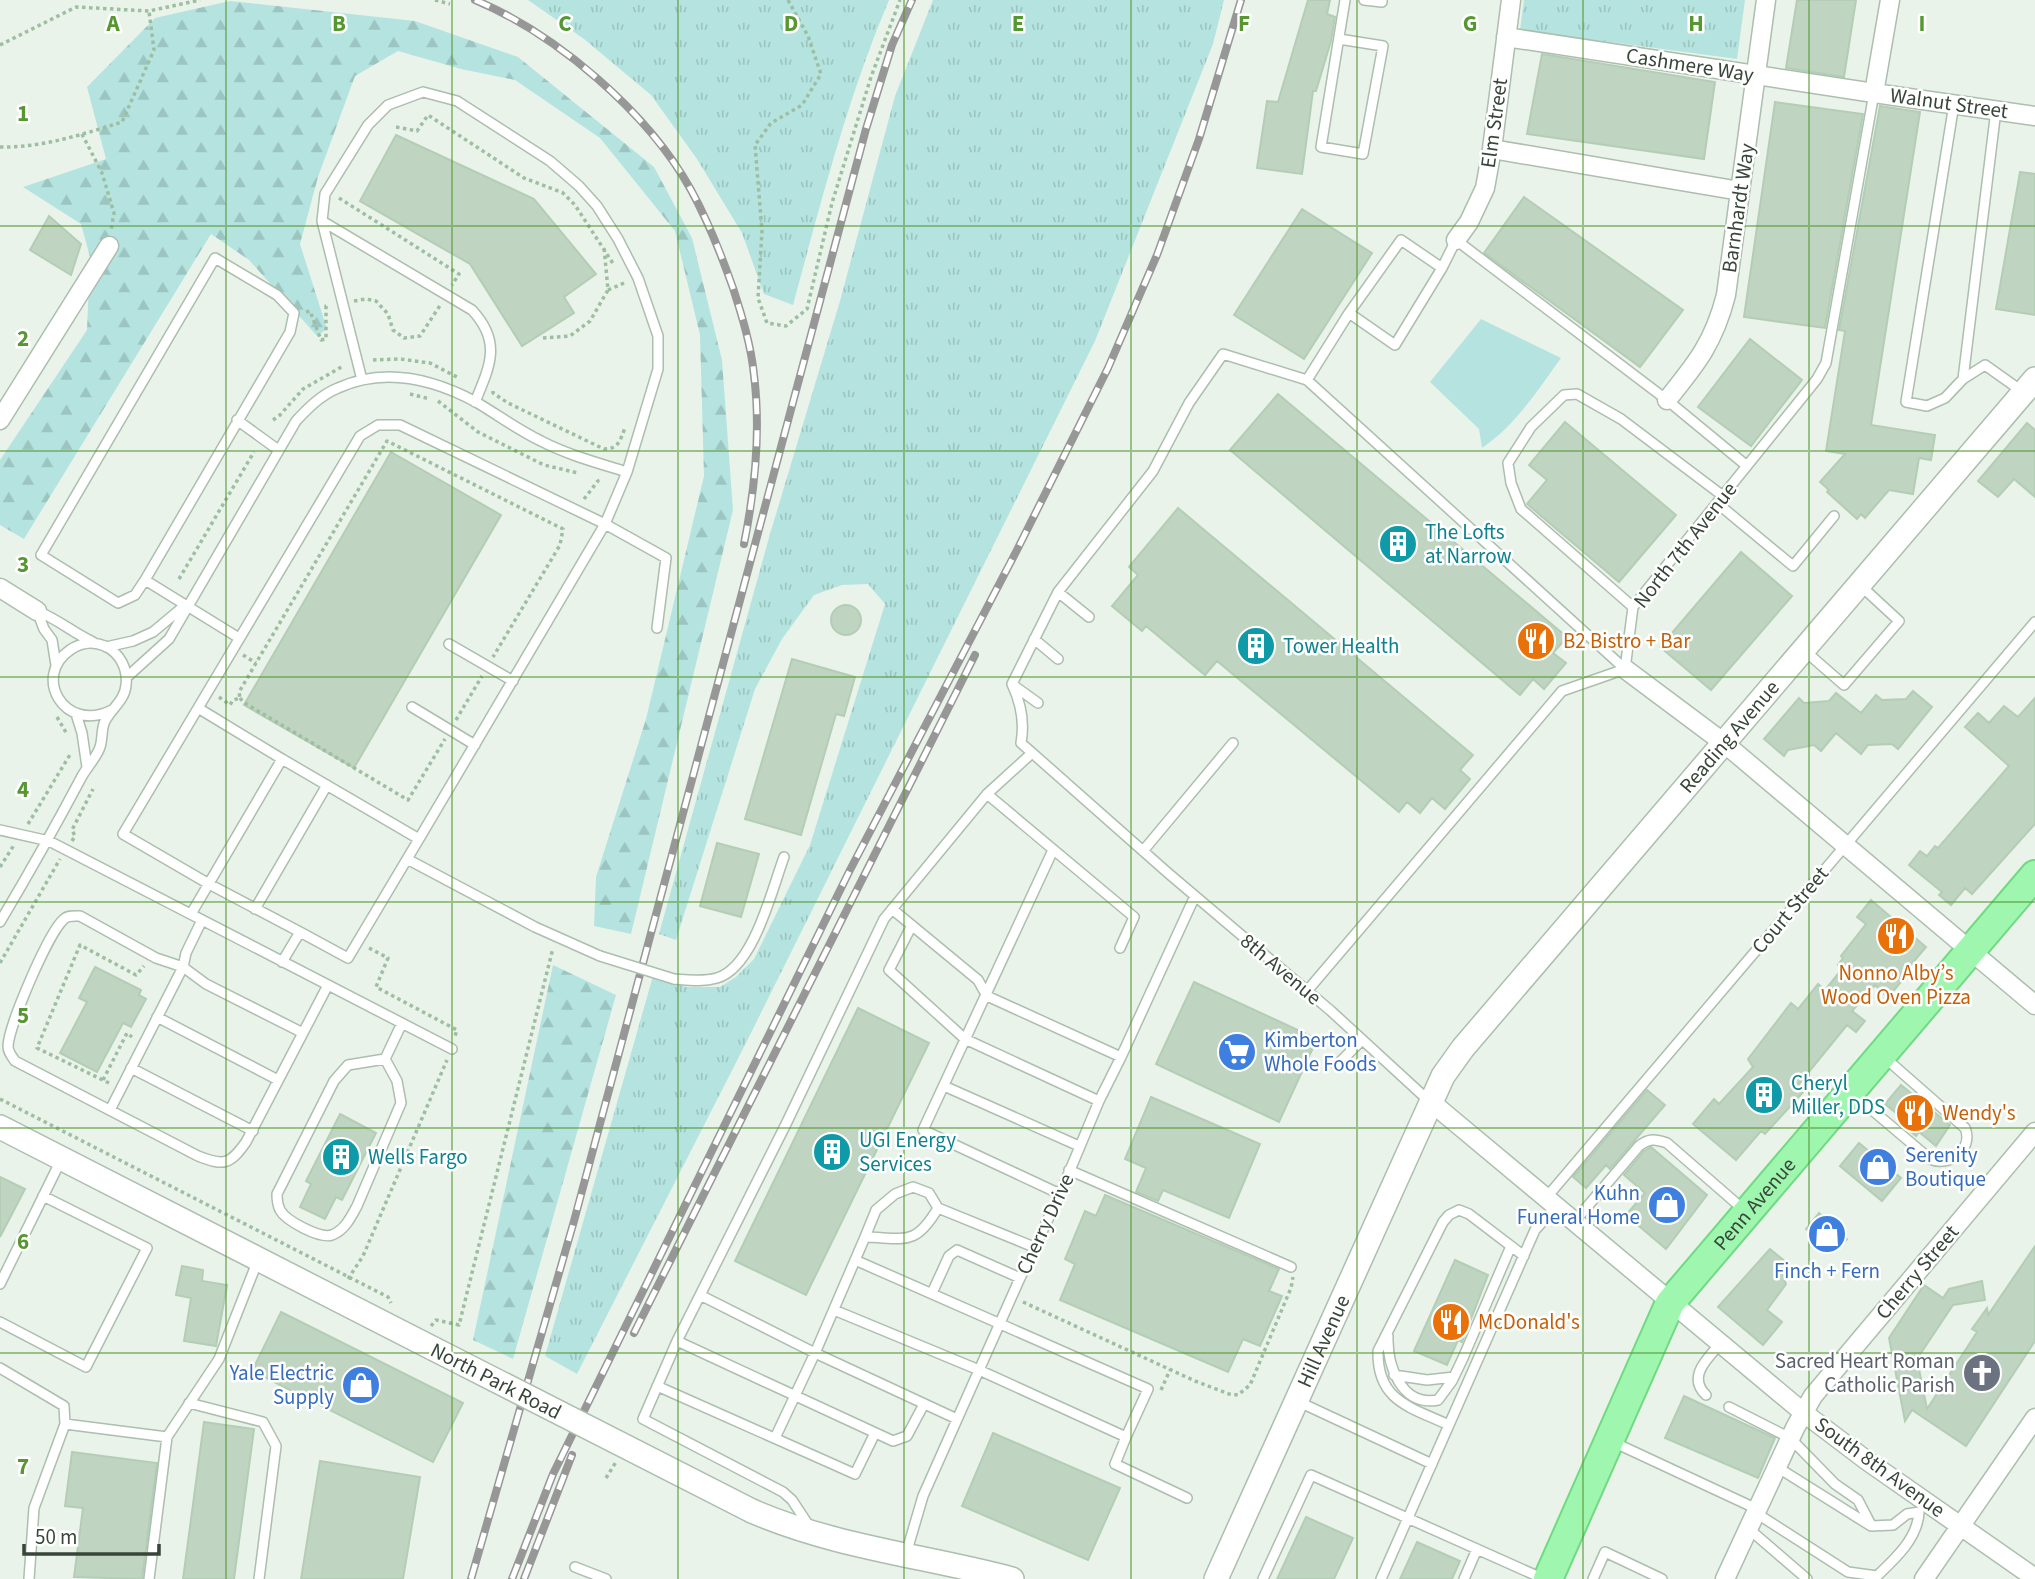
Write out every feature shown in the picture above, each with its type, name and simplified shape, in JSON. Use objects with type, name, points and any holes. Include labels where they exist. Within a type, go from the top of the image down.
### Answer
[{"type":"main road","name":"Penn Avenue","points":[[1546,1579],[1670,1303],[2035,875]]},
{"type":"street","name":"Elm Street","points":[[1456,240],[1485,188],[1511,0]]},
{"type":"street","name":"Barnhardt Way","points":[[1667,400],[1705,351],[1714,334],[1726,295],[1766,0]]},
{"type":"street","name":"Walnut Street","points":[[1890,0],[1874,93],[2035,116]]},
{"type":"street","name":"Cashmere Way","points":[[1506,37],[1874,93]]},
{"type":"street","points":[[1492,149],[1740,191]]},
{"type":"street","points":[[0,420],[109,246]]},
{"type":"street","name":"Reading Avenue","points":[[1431,1102],[1443,1076],[1463,1048],[1803,650],[2031,391]]},
{"type":"street","points":[[0,588],[37,611]]},
{"type":"street","points":[[1625,669],[1724,743],[2035,1005]]},
{"type":"street","name":"8th Avenue","points":[[1431,1102],[1670,1303]]},
{"type":"street","name":"Hill Avenue","points":[[1216,1579],[1431,1102]]},
{"type":"street","name":"North Park Road","points":[[0,1127],[752,1511],[788,1527],[855,1545],[1012,1579]]},
{"type":"street","name":"Cherry Street","points":[[1725,1579],[1790,1438],[1813,1396],[2035,1132]]},
{"type":"street","name":"South 8th Avenue","points":[[1670,1303],[1923,1507],[1960,1525],[2035,1578]]},
{"type":"street","points":[[1924,1579],[2035,1418]]},
{"type":"lane","points":[[1339,39],[1383,46],[1363,154],[1321,147],[1345,0]]},
{"type":"lane","points":[[1364,0],[1382,0]]},
{"type":"lane","points":[[362,380],[322,221],[325,194],[368,125],[388,105],[423,92],[457,101],[550,160],[579,186],[597,206],[618,239],[638,278],[658,336],[658,369],[617,501],[605,524],[513,681],[348,958],[122,834],[360,436],[378,425],[400,425],[605,524],[666,558],[657,628]]},
{"type":"lane","name":"North 7th Avenue","points":[[1625,669],[1633,607],[1818,379],[1826,363],[1874,93]]},
{"type":"lane","points":[[1954,104],[1906,402],[1927,406],[1945,398],[1964,379],[1985,365],[2031,391]]},
{"type":"lane","points":[[1964,379],[1996,110]]},
{"type":"lane","points":[[322,221],[472,310],[482,320],[492,353],[475,402]]},
{"type":"lane","points":[[1307,380],[1349,313],[1401,240],[1442,268]]},
{"type":"lane","points":[[1349,313],[1395,345],[1456,240],[1667,400],[1747,466]]},
{"type":"lane","points":[[215,258],[277,295],[294,313],[290,332],[237,421],[135,595],[118,603],[41,555],[215,258]]},
{"type":"lane","points":[[1038,703],[1012,684],[1058,592],[1153,471],[1189,403],[1223,354],[1307,380],[1625,669],[1562,691],[1307,991]]},
{"type":"lane","points":[[127,677],[169,639],[277,449],[296,421],[315,402],[337,388],[384,376],[405,376],[427,382],[475,402],[542,442],[627,472]]},
{"type":"lane","points":[[1633,607],[1521,509],[1511,483],[1508,463],[1531,427],[1564,395],[1577,394],[1621,419],[1720,499],[1793,566],[1834,516]]},
{"type":"lane","points":[[237,421],[277,449]]},
{"type":"lane","points":[[145,580],[239,638]]},
{"type":"lane","points":[[1803,650],[1844,685],[1852,676],[1899,621],[1860,585]]},
{"type":"lane","points":[[1058,592],[1089,617]]},
{"type":"lane","points":[[106,647],[133,641],[153,632],[187,604]]},
{"type":"lane","points":[[0,922],[100,748],[103,724],[121,701],[126,689],[124,664],[117,654],[70,631],[57,619],[37,611]]},
{"type":"lane","points":[[37,611],[52,640],[57,665]]},
{"type":"lane","name":"Court Street","points":[[1381,1579],[1535,1230],[1551,1202],[1845,845],[2035,622]]},
{"type":"lane","points":[[1034,639],[1058,659]]},
{"type":"lane","points":[[95,643],[72,648],[63,655],[53,676],[54,688],[66,708],[76,714],[101,716],[112,710]]},
{"type":"lane","points":[[449,644],[513,681]]},
{"type":"lane","name":"8th Avenue","points":[[1012,684],[1019,698],[1024,727],[1021,743],[1431,1102]]},
{"type":"lane","points":[[412,707],[475,745]]},
{"type":"lane","points":[[198,708],[419,839]]},
{"type":"lane","points":[[76,714],[87,767]]},
{"type":"lane","points":[[1143,851],[1233,743]]},
{"type":"lane","points":[[814,1533],[792,1500],[783,1492],[643,1419],[677,1341],[786,1124],[884,919],[987,794],[1032,752]]},
{"type":"lane","points":[[191,915],[282,759]]},
{"type":"lane","points":[[255,909],[327,785]]},
{"type":"lane","points":[[987,794],[1134,917],[1120,948]]},
{"type":"lane","points":[[0,830],[48,841],[452,1049]]},
{"type":"lane","points":[[1053,849],[923,1130],[1060,1194]]},
{"type":"lane","points":[[407,859],[600,957],[674,979],[696,981],[718,978],[732,970],[744,956],[758,928],[784,857]]},
{"type":"lane","name":"Cherry Drive","points":[[905,1556],[923,1496],[1060,1194],[1099,1101],[1195,896]]},
{"type":"lane","points":[[892,909],[978,980],[987,996],[1121,1057]]},
{"type":"lane","points":[[303,1033],[206,984],[183,967],[156,958],[80,916],[73,915],[64,919],[46,948],[20,1005],[8,1044],[9,1052],[15,1060],[198,1156],[226,1163],[236,1157],[253,1131],[328,985]]},
{"type":"lane","points":[[110,1110],[183,967],[186,953],[202,920]]},
{"type":"lane","points":[[911,927],[889,970],[965,1039],[1099,1101]]},
{"type":"lane","points":[[282,962],[299,932]]},
{"type":"lane","points":[[157,1017],[278,1080]]},
{"type":"lane","points":[[385,1059],[402,1023]]},
{"type":"lane","points":[[1338,1065],[1362,1040]]},
{"type":"lane","points":[[1850,1092],[1930,1159],[1945,1163],[1957,1155],[1967,1143],[1965,1128],[1882,1055]]},
{"type":"lane","points":[[385,1059],[397,1081],[401,1103],[357,1206],[348,1222],[332,1235],[324,1236],[293,1223],[281,1212],[277,1203],[280,1185],[334,1081],[348,1065],[385,1059]]},
{"type":"lane","points":[[131,1068],[253,1131]]},
{"type":"lane","points":[[944,1086],[1079,1146]]},
{"type":"lane","points":[[1574,1222],[1639,1146],[1647,1140],[1656,1139],[1667,1143],[1747,1213]]},
{"type":"lane","points":[[0,1284],[62,1158]]},
{"type":"lane","points":[[1069,1170],[1291,1267]]},
{"type":"lane","points":[[775,1438],[816,1353],[876,1210],[895,1194],[912,1187],[929,1193],[938,1208],[1034,1247]]},
{"type":"lane","points":[[0,1322],[86,1367],[147,1248],[43,1196]]},
{"type":"lane","points":[[865,1237],[906,1238],[920,1234],[938,1208]]},
{"type":"lane","points":[[1449,1425],[1403,1404],[1392,1396],[1378,1370],[1378,1351],[1449,1215],[1459,1210],[1469,1214],[1524,1256]]},
{"type":"lane","points":[[1388,1331],[1387,1351],[1394,1375],[1414,1397],[1438,1400],[1454,1377],[1511,1246]]},
{"type":"lane","points":[[932,1293],[948,1256],[957,1250],[1020,1278]]},
{"type":"lane","points":[[149,1579],[167,1437],[219,1359],[259,1259]]},
{"type":"lane","points":[[855,1259],[1148,1389],[1115,1464],[1187,1498]]},
{"type":"lane","points":[[700,1295],[957,1419]]},
{"type":"lane","points":[[834,1310],[979,1370],[1126,1437]]},
{"type":"lane","points":[[677,1341],[893,1441],[908,1436],[924,1404]]},
{"type":"lane","points":[[1706,1395],[1700,1389],[1698,1376],[1701,1367],[1720,1344]]},
{"type":"lane","points":[[0,1368],[64,1406],[65,1424],[34,1507],[29,1579]]},
{"type":"lane","points":[[1394,1375],[1427,1380],[1454,1377]]},
{"type":"lane","points":[[657,1386],[855,1474],[876,1433]]},
{"type":"lane","points":[[1296,1400],[1432,1464]]},
{"type":"lane","points":[[189,1403],[262,1422],[276,1446],[259,1579]]},
{"type":"lane","points":[[1728,1407],[1790,1438],[1835,1484],[1858,1500],[1871,1526]]},
{"type":"lane","points":[[65,1424],[167,1437]]},
{"type":"lane","points":[[1610,1440],[1754,1517],[1848,1572],[1877,1576],[1900,1555],[1919,1522],[1923,1507]]},
{"type":"lane","points":[[1777,1467],[1871,1526],[1893,1525],[1906,1514],[1923,1507]]},
{"type":"lane","points":[[1263,1579],[1311,1475],[1546,1579]]},
{"type":"lane","points":[[1754,1517],[1807,1579]]},
{"type":"lane","points":[[1464,1579],[1477,1549]]},
{"type":"lane","points":[[1593,1579],[1605,1552],[1662,1579]]},
{"type":"lane","points":[[575,1567],[606,1579]]},
{"type":"path","points":[[0,45],[76,7],[149,11],[200,0]]},
{"type":"path","points":[[435,0],[450,4]]},
{"type":"path","points":[[788,0],[808,36],[821,74],[802,105],[771,123],[755,145],[762,231],[758,298],[767,323],[786,326],[807,309],[832,203],[871,77],[900,0]]},
{"type":"path","points":[[0,147],[15,147],[82,134],[122,122],[154,50],[149,11]]},
{"type":"path","points":[[396,127],[417,131],[428,115],[524,178],[563,193],[575,205],[616,267]]},
{"type":"path","points":[[82,134],[102,173],[114,213],[109,246]]},
{"type":"path","points":[[339,198],[459,274],[451,286],[459,292]]},
{"type":"path","points":[[603,245],[608,290]]},
{"type":"path","points":[[543,338],[570,337],[590,321],[608,290],[623,281],[627,290]]},
{"type":"path","points":[[294,313],[310,311],[321,340],[326,339],[326,306],[366,299],[376,301],[388,314],[393,330],[404,338],[420,336],[446,295]]},
{"type":"path","points":[[373,360],[400,359],[430,363],[466,380]]},
{"type":"path","points":[[494,385],[493,393],[508,403],[604,449],[619,445],[628,419]]},
{"type":"path","points":[[405,393],[439,401],[478,432],[544,465],[582,473]]},
{"type":"path","points":[[387,441],[563,529],[560,545],[408,800],[240,698],[239,692],[387,441]]},
{"type":"path","points":[[179,579],[254,452]]},
{"type":"path","points":[[584,499],[598,481],[595,476]]},
{"type":"path","points":[[219,697],[230,705],[233,700],[240,698]]},
{"type":"path","points":[[55,714],[68,735]]},
{"type":"path","points":[[0,867],[75,746]]},
{"type":"path","points":[[426,1345],[436,1320],[459,1325],[556,937]]},
{"type":"path","points":[[120,1089],[37,1048],[80,945],[136,975],[143,966],[154,971]]},
{"type":"path","points":[[103,1080],[127,1033],[135,1039]]},
{"type":"path","points":[[0,1099],[387,1297],[395,1311]]},
{"type":"path","points":[[1012,1297],[1195,1381],[1238,1395],[1250,1385],[1291,1288],[1294,1280],[1291,1267]]},
{"type":"green space","points":[[528,0],[889,0],[848,113],[793,305],[764,294],[742,233],[697,159],[651,95],[584,39]]},
{"type":"green space","points":[[933,0],[1224,0],[1213,44],[1095,341],[746,1043],[577,1374],[545,1356],[653,976],[686,987],[720,987],[736,977],[754,959],[810,845],[885,604],[868,584],[842,585],[814,595],[782,639],[755,689],[676,940],[659,934],[770,534],[840,301],[895,96]]},
{"type":"green space","points":[[1524,0],[1745,0],[1737,59],[1520,30]]},
{"type":"green space","points":[[230,1],[415,21],[518,57],[654,167],[692,238],[722,360],[733,510],[631,934],[594,926],[596,877],[646,719],[704,476],[700,335],[675,231],[600,138],[515,80],[461,69],[398,51],[355,76],[318,177],[300,244],[327,329],[317,336],[249,260],[211,234],[24,539],[0,525],[0,460],[87,330],[90,257],[81,224],[23,187],[106,159],[87,87],[155,18]]},
{"type":"green space","points":[[1481,319],[1561,358],[1515,418],[1482,448],[1479,429],[1430,382]]},
{"type":"green space","points":[[553,965],[616,995],[513,1359],[473,1340]]},
{"type":"building","points":[[1308,0],[1330,0],[1327,14],[1335,17],[1331,41],[1316,91],[1313,91],[1302,174],[1257,168],[1267,101],[1278,102]]},
{"type":"building","points":[[1797,0],[1856,0],[1844,77],[1786,68]]},
{"type":"building","points":[[1542,54],[1715,82],[1704,159],[1527,134]]},
{"type":"building","points":[[1775,102],[1863,114],[1825,328],[1744,317]]},
{"type":"building","points":[[1880,106],[1920,112],[1871,425],[1935,435],[1931,460],[1919,458],[1913,494],[1889,490],[1865,518],[1861,514],[1857,519],[1827,492],[1829,490],[1820,482],[1845,454],[1826,451],[1845,331],[1839,330]]},
{"type":"building","points":[[396,135],[534,199],[596,274],[564,297],[574,313],[522,346],[470,264],[360,201]]},
{"type":"building","points":[[2020,172],[2035,174],[2035,315],[1996,309]]},
{"type":"building","points":[[1524,197],[1683,310],[1640,367],[1484,253]]},
{"type":"building","points":[[1302,209],[1372,253],[1304,359],[1234,315]]},
{"type":"building","points":[[49,216],[81,244],[71,275],[30,250]]},
{"type":"building","points":[[1750,339],[1802,380],[1751,446],[1698,407]]},
{"type":"building","name":"The Lofts at Narrow","points":[[1278,394],[1567,637],[1553,653],[1566,663],[1544,689],[1533,679],[1520,695],[1230,450]]},
{"type":"building","points":[[1565,422],[1676,515],[1619,582],[1527,504],[1547,480],[1529,465]]},
{"type":"building","points":[[2027,423],[2035,430],[2035,497],[2014,479],[1998,497],[1978,481]]},
{"type":"building","points":[[391,452],[501,515],[354,768],[244,705]]},
{"type":"building","name":"Tower Health","points":[[1178,508],[1473,755],[1460,770],[1470,779],[1445,809],[1432,798],[1420,813],[1407,802],[1399,812],[1217,661],[1205,675],[1146,626],[1142,631],[1112,606],[1138,575],[1129,567]]},
{"type":"building","points":[[1741,552],[1792,596],[1711,690],[1660,647]]},
{"type":"building","points":[[846,605],[857,609],[861,620],[857,631],[846,635],[835,631],[831,620],[835,609]]},
{"type":"building","points":[[792,659],[855,677],[844,716],[836,714],[801,835],[745,819]]},
{"type":"building","points":[[1913,691],[1932,707],[1898,749],[1892,744],[1868,745],[1861,754],[1836,733],[1821,751],[1814,745],[1788,750],[1784,756],[1764,739],[1799,698],[1804,703],[1829,701],[1836,693],[1861,713],[1876,695],[1882,700],[1906,699]]},
{"type":"building","points":[[2035,698],[2035,824],[1972,894],[1965,888],[1951,905],[1939,895],[1942,892],[1909,865],[1920,851],[1927,856],[1935,846],[1938,848],[2009,766],[1965,727],[1978,713],[1989,723],[2004,706],[2018,717]]},
{"type":"building","points":[[717,843],[759,854],[741,917],[700,906]]},
{"type":"building","points":[[1871,900],[1926,947],[1898,980],[1901,982],[1888,997],[1875,985],[1852,1011],[1865,1021],[1856,1032],[1847,1025],[1799,1084],[1805,1090],[1765,1134],[1761,1131],[1736,1160],[1693,1124],[1714,1099],[1719,1104],[1753,1067],[1748,1059],[1791,1003],[1798,1009],[1818,984],[1825,990],[1842,969],[1838,965],[1843,958],[1841,956],[1866,924],[1857,917]]},
{"type":"building","points":[[95,967],[141,990],[139,995],[146,999],[131,1027],[123,1023],[97,1072],[60,1053],[87,1002],[79,998]]},
{"type":"building","name":"Kimberton Whole Foods","points":[[1194,982],[1317,1039],[1279,1122],[1156,1064]]},
{"type":"building","name":"UGI Energy Services","points":[[858,1008],[929,1043],[806,1295],[735,1261]]},
{"type":"building","name":"Wendy's","points":[[1901,1085],[1950,1125],[1936,1146],[1919,1132],[1916,1136],[1903,1125],[1906,1121],[1885,1104]]},
{"type":"building","points":[[1647,1090],[1665,1105],[1610,1169],[1606,1165],[1586,1188],[1573,1177]]},
{"type":"building","points":[[1151,1097],[1260,1144],[1229,1218],[1163,1190],[1158,1201],[1136,1192],[1146,1168],[1125,1159]]},
{"type":"building","name":"Wells Fargo","points":[[340,1114],[376,1133],[342,1200],[336,1197],[325,1219],[300,1207],[311,1184],[306,1181]]},
{"type":"building","points":[[1859,1143],[1875,1156],[1878,1153],[1893,1165],[1890,1169],[1901,1178],[1882,1201],[1840,1166]]},
{"type":"building","name":"Kuhn Funeral Home","points":[[1651,1147],[1707,1195],[1666,1249],[1626,1215],[1645,1193],[1624,1175],[1644,1151]]},
{"type":"building","points":[[0,1177],[25,1189],[0,1237]]},
{"type":"building","points":[[1105,1195],[1279,1269],[1269,1291],[1282,1296],[1260,1346],[1243,1339],[1228,1372],[1060,1300],[1075,1264],[1065,1259],[1085,1211],[1096,1216]]},
{"type":"building","name":"Finch + Fern","points":[[1819,1213],[1847,1239],[1836,1251],[1806,1229]]},
{"type":"building","name":"Sacred Heart Roman Catholic Parish","points":[[2035,1246],[2035,1341],[1966,1446],[1912,1410],[1905,1421],[1889,1338],[1924,1285],[1943,1298],[1949,1289],[1982,1281],[1985,1300],[1953,1305],[1917,1359],[1927,1409],[1977,1332],[1972,1329],[1987,1308],[1988,1315]]},
{"type":"building","points":[[1770,1249],[1792,1267],[1784,1279],[1786,1284],[1767,1310],[1782,1322],[1763,1345],[1718,1307]]},
{"type":"building","name":"McDonald's","points":[[1455,1260],[1488,1275],[1462,1342],[1458,1340],[1447,1365],[1414,1351]]},
{"type":"building","points":[[182,1266],[203,1270],[202,1281],[227,1285],[216,1346],[184,1341],[191,1298],[176,1295]]},
{"type":"building","points":[[281,1312],[463,1403],[433,1462],[252,1371]]},
{"type":"building","points":[[1684,1396],[1775,1438],[1758,1478],[1665,1438]]},
{"type":"building","points":[[204,1422],[254,1429],[234,1579],[183,1579]]},
{"type":"building","points":[[993,1433],[1120,1488],[1088,1560],[962,1506]]},
{"type":"building","points":[[72,1452],[157,1463],[142,1579],[74,1577],[83,1508],[65,1506]]},
{"type":"building","points":[[320,1461],[420,1477],[403,1579],[301,1579]]},
{"type":"building","points":[[1306,1517],[1353,1538],[1334,1579],[1277,1579]]},
{"type":"building","points":[[1417,1542],[1460,1561],[1452,1579],[1400,1579]]},
{"type":"railway","points":[[475,0],[537,33],[597,78],[650,132],[673,161],[697,202],[733,288],[753,364],[757,439],[754,481],[744,544]]},
{"type":"railway","points":[[471,1579],[574,1221],[866,129],[892,45],[912,0]]},
{"type":"railway","points":[[512,1579],[553,1474],[850,870],[1017,550],[1108,368],[1157,255],[1199,139],[1241,0]]},
{"type":"railway","points":[[634,1333],[975,655]]},
{"type":"railway","points":[[524,1579],[572,1455]]},
{"type":"place","name":"The Lofts at Narrow","points":[[1398,544]]},
{"type":"place","name":"B2 Bistro + Bar","points":[[1536,641]]},
{"type":"place","name":"Tower Health","points":[[1256,646]]},
{"type":"place","name":"Nonno Alby’s Wood Oven Pizza","points":[[1896,936]]},
{"type":"place","name":"Kimberton Whole Foods","points":[[1237,1052]]},
{"type":"place","name":"Cheryl Miller, DDS","points":[[1764,1095]]},
{"type":"place","name":"Wendy's","points":[[1915,1113]]},
{"type":"place","name":"UGI Energy Services","points":[[832,1152]]},
{"type":"place","name":"Wells Fargo","points":[[341,1157]]},
{"type":"place","name":"Serenity Boutique","points":[[1878,1167]]},
{"type":"place","name":"Kuhn Funeral Home","points":[[1667,1205]]},
{"type":"place","name":"Finch + Fern","points":[[1827,1234]]},
{"type":"place","name":"McDonald's","points":[[1451,1322]]},
{"type":"place","name":"Sacred Heart Roman Catholic Parish","points":[[1982,1373]]},
{"type":"place","name":"Yale Electric Supply","points":[[361,1385]]}]
